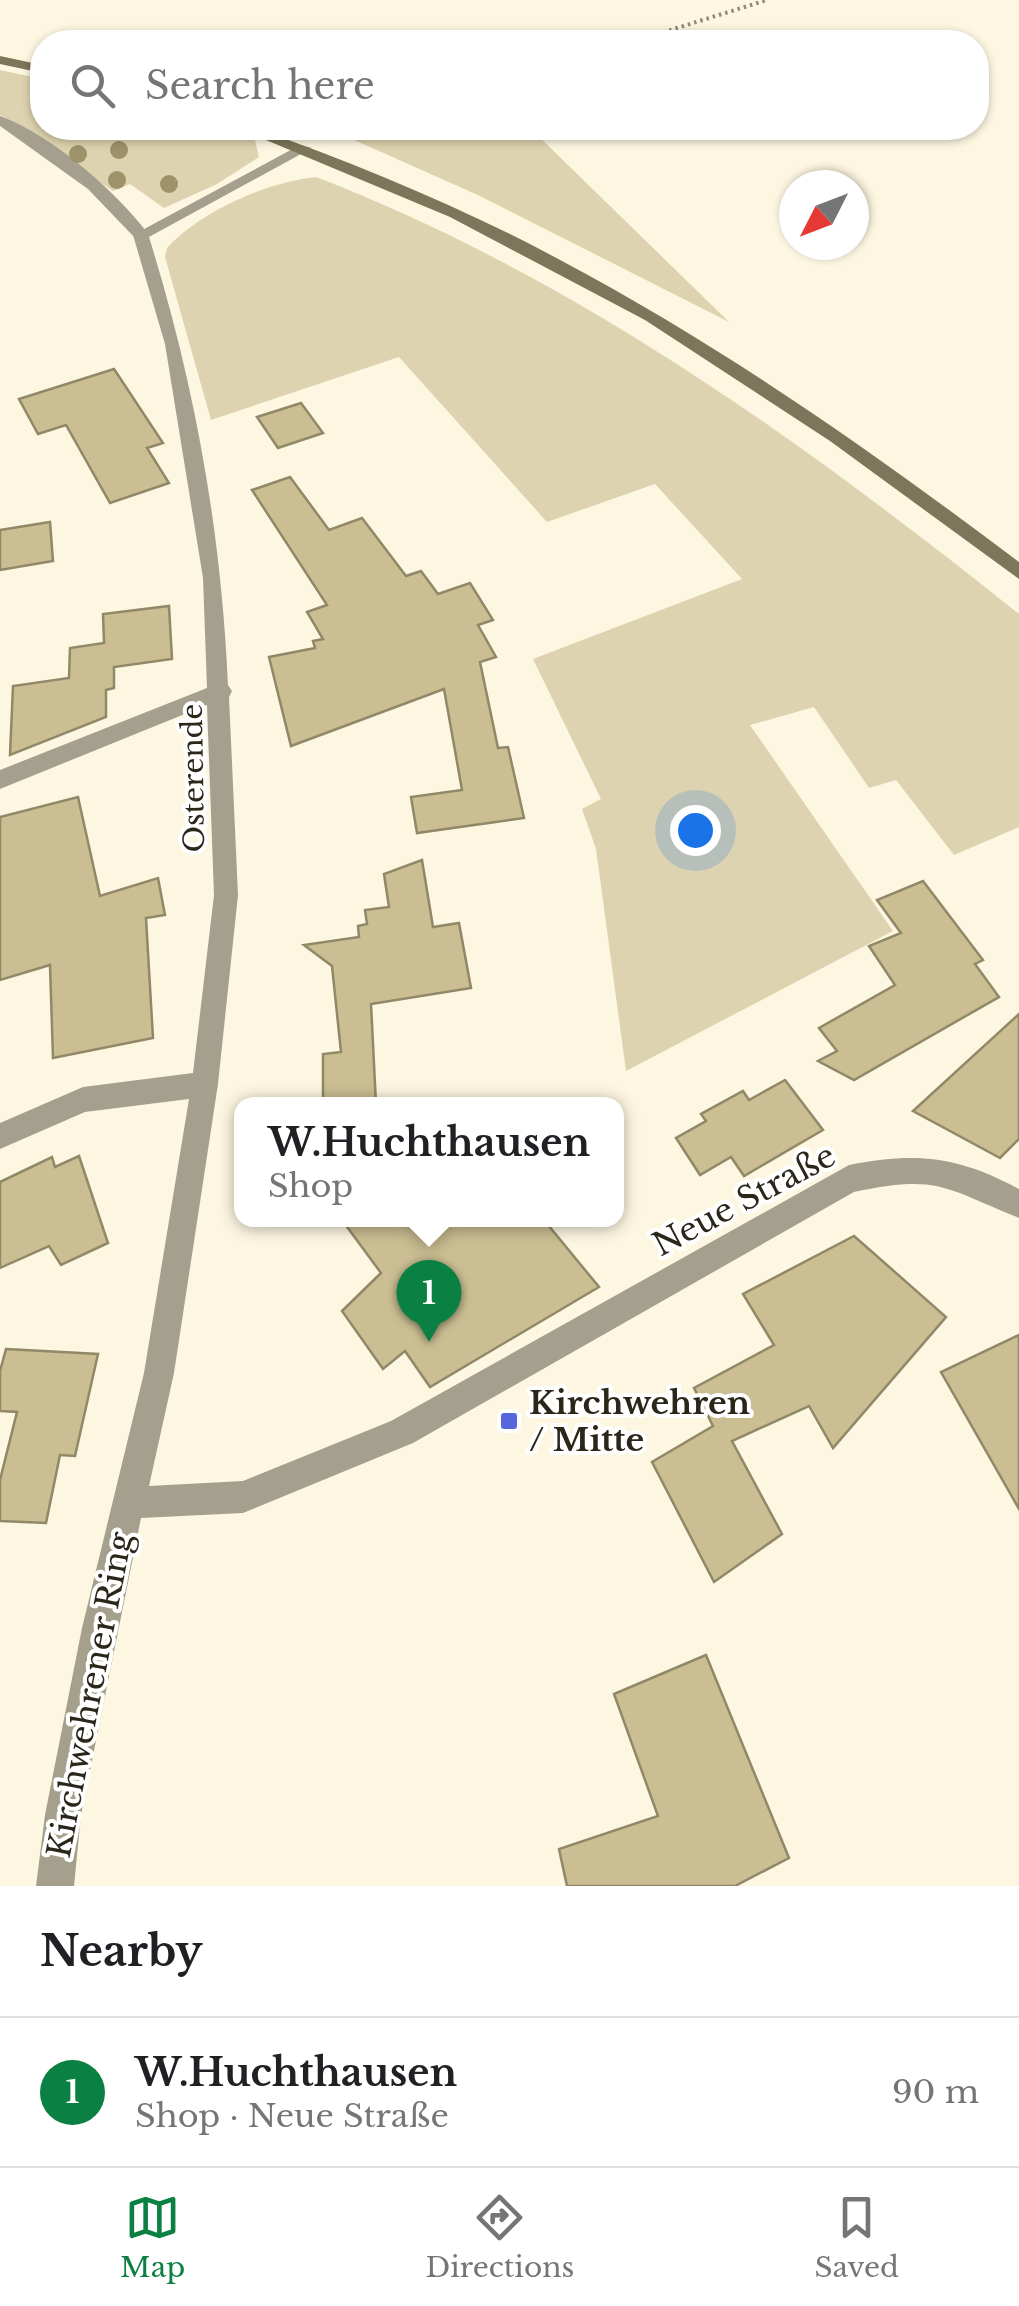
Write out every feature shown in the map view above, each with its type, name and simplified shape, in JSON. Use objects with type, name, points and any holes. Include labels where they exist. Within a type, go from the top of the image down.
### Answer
[{"type":"main road","points":[[0,60],[30,66]]},
{"type":"main road","points":[[281,140],[406,189],[532,249],[702,344],[885,468],[1019,572]]},
{"type":"street","points":[[0,120],[30,138]]},
{"type":"street","points":[[32,140],[112,198],[141,235],[305,148]]},
{"type":"street","name":"Osterende","points":[[126,1504],[160,1372],[205,1084],[226,896],[214,578],[174,344],[141,235]]},
{"type":"street","points":[[0,780],[221,691]]},
{"type":"street","points":[[0,1136],[83,1100],[205,1084]]},
{"type":"street","name":"Neue Straße","points":[[126,1504],[243,1498],[402,1432],[849,1179],[906,1166],[942,1171],[985,1185],[1019,1204]]},
{"type":"street","name":"Kirchwehrener Ring","points":[[55,1886],[63,1815],[126,1504]]},
{"type":"path","points":[[671,30],[767,0]]},
{"type":"shaded area","points":[[0,70],[30,76],[30,135],[0,115]]},
{"type":"shaded area","points":[[37,140],[255,140],[259,157],[217,184],[164,208],[130,184],[113,191]]},
{"type":"shaded area","points":[[354,140],[542,140],[729,322],[480,196]]},
{"type":"shaded area","points":[[316,177],[505,264],[684,368],[854,487],[1019,614],[1019,827],[954,855],[896,780],[869,788],[814,707],[750,725],[893,931],[626,1071],[596,849],[582,809],[601,799],[533,659],[742,579],[655,484],[547,522],[399,357],[211,420],[165,257],[167,248],[198,222],[236,200],[277,185]]},
{"type":"building","points":[[114,369],[163,443],[147,448],[169,483],[110,503],[66,425],[38,434],[19,399]]},
{"type":"building","points":[[301,403],[323,433],[278,448],[257,417]]},
{"type":"building","points":[[290,477],[329,530],[362,518],[406,576],[421,571],[438,594],[470,583],[493,620],[478,625],[496,657],[480,662],[498,748],[508,747],[524,818],[417,833],[411,797],[462,790],[444,689],[291,746],[269,657],[315,648],[313,641],[323,639],[307,612],[327,605],[252,490]]},
{"type":"building","points":[[50,522],[53,561],[0,570],[0,530]]},
{"type":"building","points":[[169,606],[172,659],[114,667],[114,688],[106,690],[106,717],[10,755],[13,686],[69,678],[70,648],[104,643],[103,614]]},
{"type":"building","points":[[78,797],[100,896],[158,878],[165,915],[146,918],[153,1038],[53,1058],[50,965],[0,980],[0,817]]},
{"type":"building","points":[[422,860],[433,927],[459,923],[471,988],[371,1004],[376,1097],[323,1097],[323,1054],[341,1052],[332,966],[304,945],[359,937],[358,926],[367,924],[365,910],[389,907],[384,874]]},
{"type":"building","points":[[923,881],[983,960],[975,964],[999,997],[854,1080],[818,1061],[837,1051],[819,1028],[895,985],[869,946],[901,933],[877,900]]},
{"type":"building","points":[[1019,1014],[1019,1139],[1000,1158],[913,1111]]},
{"type":"building","points":[[785,1080],[823,1130],[744,1176],[731,1157],[700,1175],[676,1138],[706,1121],[701,1114],[743,1091],[749,1100]]},
{"type":"building","points":[[79,1156],[108,1243],[61,1265],[49,1246],[0,1268],[0,1182],[52,1157],[55,1167]]},
{"type":"building","points":[[347,1227],[550,1227],[599,1287],[430,1387],[405,1351],[383,1369],[342,1311],[381,1273]]},
{"type":"building","points":[[854,1236],[946,1317],[833,1448],[809,1406],[732,1441],[782,1534],[714,1582],[652,1462],[713,1426],[694,1388],[774,1345],[743,1294]]},
{"type":"building","points":[[1019,1335],[1019,1509],[941,1372]]},
{"type":"building","points":[[6,1349],[98,1354],[75,1456],[60,1455],[46,1523],[0,1521],[0,1480],[17,1412],[0,1411],[0,1371]]},
{"type":"building","points":[[706,1655],[789,1858],[735,1886],[567,1886],[559,1849],[658,1816],[614,1694]]},
{"type":"place","name":"W.Huchthausen","points":[[429,1342]]},
{"type":"place","name":"Kirchwehren / Mitte","points":[[509,1421]]}]
